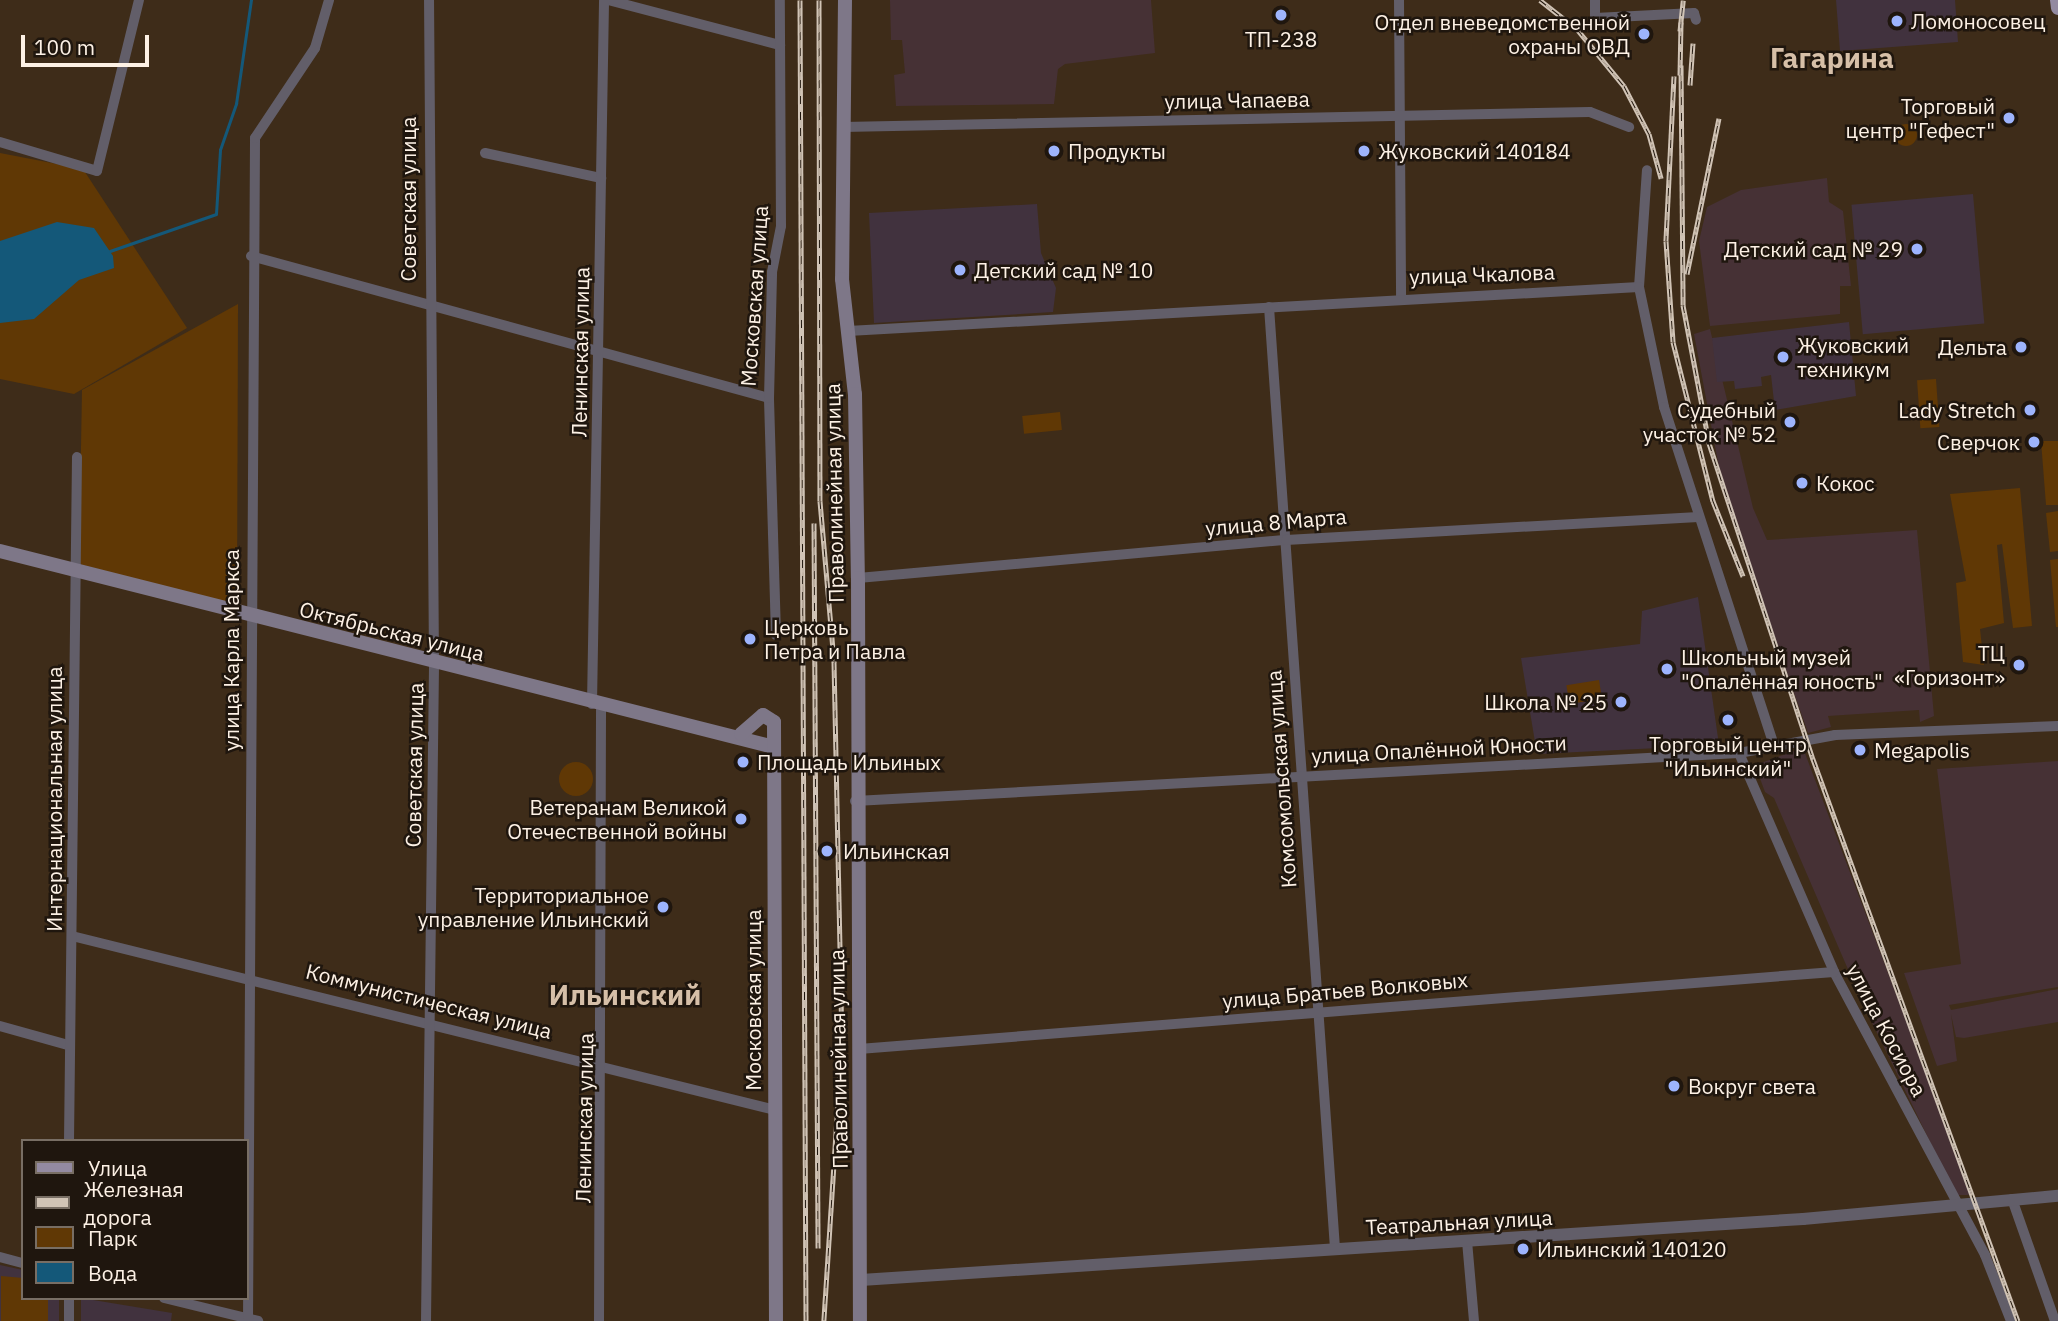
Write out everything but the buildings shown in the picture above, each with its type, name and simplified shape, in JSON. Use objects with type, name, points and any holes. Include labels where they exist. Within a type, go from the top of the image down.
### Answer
[{"type":"main road","name":"Праволинейная улица","points":[[845,0],[843,127],[858,578],[855,801],[860,1321]]},
{"type":"main road","points":[[2057,0],[2058,8]]},
{"type":"main road","name":"Октябрьская улица","points":[[0,551],[597,705],[741,734],[775,747]]},
{"type":"main road","name":"Московская улица","points":[[741,734],[767,715],[774,722],[776,1321]]},
{"type":"street","points":[[0,142],[97,171],[139,0]]},
{"type":"street","name":"улица Карла Маркса","points":[[248,1320],[251,256],[255,138],[315,48],[329,0]]},
{"type":"street","name":"Советская улица","points":[[426,1321],[434,663],[427,304],[429,0]]},
{"type":"street","points":[[606,0],[780,46]]},
{"type":"street","name":"Ленинская улица","points":[[599,1321],[603,1065],[597,705],[601,178],[606,0]]},
{"type":"street","name":"Московская улица","points":[[776,635],[768,398],[772,272],[781,226],[780,0]]},
{"type":"street","points":[[1399,0],[1401,297]]},
{"type":"street","points":[[1595,0],[1595,18],[1694,13],[1696,20]]},
{"type":"street","name":"улица Чапаева","points":[[843,127],[1590,112],[1629,127]]},
{"type":"street","points":[[485,153],[601,178]]},
{"type":"street","points":[[1647,170],[1639,287],[1664,407],[1774,746]]},
{"type":"street","points":[[251,256],[768,398]]},
{"type":"street","name":"улица Чкалова","points":[[848,331],[1401,297],[1639,287]]},
{"type":"street","name":"Комсомольская улица","points":[[1269,307],[1316,1011],[1335,1248]]},
{"type":"street","name":"Интернациональная улица","points":[[69,1139],[77,457]]},
{"type":"street","name":"улица 8 Марта","points":[[858,578],[1286,540],[1698,517]]},
{"type":"street","name":"улица Опалённой Юности","points":[[855,801],[1739,753],[1835,735],[2058,726]]},
{"type":"street","name":"улица Косиора","points":[[1739,753],[1834,972],[1958,1205],[2011,1321]]},
{"type":"street","name":"Коммунистическая улица","points":[[72,936],[430,1020],[775,1111]]},
{"type":"street","name":"улица Братьев Волковых","points":[[859,1049],[1834,972]]},
{"type":"street","points":[[0,1026],[68,1045]]},
{"type":"street","name":"Театральная улица","points":[[861,1279],[1466,1241],[2058,1196]]},
{"type":"street","points":[[2012,1199],[2054,1321]]},
{"type":"street","points":[[1466,1241],[1475,1321]]},
{"type":"street","points":[[0,1257],[21,1262]]},
{"type":"street","points":[[69,1300],[69,1321]]},
{"type":"street","points":[[172,1300],[258,1321]]},
{"type":"shaded area","points":[[890,0],[1151,0],[1155,53],[1065,64],[1058,69],[1054,104],[896,106],[894,75],[905,73],[902,40],[891,40]]},
{"type":"shaded area","name":"Ломоносовец","points":[[1836,0],[1955,0],[1958,42],[1840,51]]},
{"type":"shaded area","points":[[1827,178],[1829,202],[1843,211],[1851,286],[1840,286],[1840,314],[1710,326],[1699,241],[1707,207],[1741,190]]},
{"type":"shaded area","name":"Детский сад № 29","points":[[1973,194],[1984,324],[1863,334],[1851,205]]},
{"type":"shaded area","name":"Детский сад № 10","points":[[1037,204],[1041,253],[1056,288],[1053,312],[874,323],[869,213]]},
{"type":"shaded area","name":"Жуковский техникум","points":[[1849,322],[1856,396],[1775,410],[1771,375],[1761,377],[1762,386],[1735,389],[1734,381],[1717,382],[1712,338]]},
{"type":"shaded area","points":[[1710,329],[1753,508],[1767,540],[1917,530],[1934,716],[1920,722],[1919,710],[1828,716],[1831,727],[1808,733],[1723,489],[1694,334]]},
{"type":"shaded area","name":"Школа № 25","points":[[1698,597],[1719,745],[1537,754],[1521,658],[1640,644],[1642,611]]},
{"type":"shaded area","points":[[1803,748],[1972,1195],[1956,1195],[1863,1004],[1774,798],[1765,792],[1755,765]]},
{"type":"shaded area","points":[[2058,761],[2058,987],[1949,1005],[1951,1010],[2058,989],[2058,1022],[1964,1038],[1956,1037],[1951,1014],[1957,1061],[1937,1066],[1904,973],[1961,964],[1937,769]]},
{"type":"shaded area","points":[[0,1265],[21,1270],[21,1300],[59,1300],[59,1321],[0,1321]]},
{"type":"shaded area","points":[[81,1300],[172,1313],[171,1321],[81,1321]]},
{"type":"green space","points":[[1906,124],[1914,127],[1917,135],[1914,143],[1906,146],[1898,143],[1895,135],[1898,127]]},
{"type":"green space","points":[[0,153],[83,169],[187,328],[74,394],[0,379]]},
{"type":"green space","points":[[238,304],[237,606],[79,564],[82,390]]},
{"type":"green space","points":[[1936,379],[1939,427],[1920,428],[1917,380]]},
{"type":"green space","points":[[1060,412],[1062,430],[1024,434],[1022,416]]},
{"type":"green space","points":[[2041,441],[2058,441],[2058,505],[2046,505]]},
{"type":"green space","points":[[2020,488],[2032,626],[2013,628],[2002,544],[1997,545],[2004,623],[1980,629],[1984,665],[1963,662],[1956,583],[1966,581],[1950,494]]},
{"type":"green space","points":[[2058,511],[2058,551],[2050,552],[2046,513]]},
{"type":"green space","points":[[2058,559],[2058,627],[2056,627],[2050,560]]},
{"type":"green space","points":[[1599,680],[1602,699],[1569,704],[1566,685]]},
{"type":"green space","points":[[576,762],[588,767],[593,779],[588,791],[576,796],[564,791],[559,779],[564,767]]},
{"type":"green space","points":[[1,1276],[21,1278],[21,1300],[48,1300],[48,1321],[1,1321]]},
{"type":"water","points":[[57,222],[94,228],[113,256],[114,268],[79,280],[34,319],[0,323],[0,241]]},
{"type":"waterway","points":[[110,251],[216,214],[220,150],[236,104],[251,0]]},
{"type":"railway","points":[[800,0],[806,1321]]},
{"type":"railway","points":[[819,0],[820,501],[834,662],[842,1040],[824,1321]]},
{"type":"railway","points":[[1540,0],[1577,29],[1624,86],[1649,134],[1661,178]]},
{"type":"railway","points":[[1680,31],[1683,0]]},
{"type":"railway","points":[[1680,75],[1681,22]]},
{"type":"railway","points":[[1690,85],[1693,43]]},
{"type":"railway","points":[[1681,65],[1683,305],[1709,443],[1813,759],[2018,1321]]},
{"type":"railway","points":[[1674,76],[1666,241],[1673,342],[1713,501],[1743,576]]},
{"type":"railway","points":[[1687,274],[1719,118]]},
{"type":"railway","points":[[814,523],[818,1248]]},
{"type":"place","name":"ТП-238","points":[[1281,15]]},
{"type":"place","name":"Ломоносовец","points":[[1897,21]]},
{"type":"place","name":"Отдел вневедомственной охраны ОВД","points":[[1644,34]]},
{"type":"place","name":"Торговый центр \"Гефест\"","points":[[2009,118]]},
{"type":"place","name":"Продукты","points":[[1054,151]]},
{"type":"place","name":"Жуковский 140184","points":[[1364,151]]},
{"type":"place","name":"Детский сад № 29","points":[[1917,249]]},
{"type":"place","name":"Детский сад № 10","points":[[960,270]]},
{"type":"place","name":"Дельта","points":[[2021,347]]},
{"type":"place","name":"Жуковский техникум","points":[[1783,357]]},
{"type":"place","name":"Lady Stretch","points":[[2030,410]]},
{"type":"place","name":"Судебный участок № 52","points":[[1790,422]]},
{"type":"place","name":"Сверчок","points":[[2034,442]]},
{"type":"place","name":"Кокос","points":[[1802,483]]},
{"type":"place","name":"Церковь Петра и Павла","points":[[750,639]]},
{"type":"place","name":"ТЦ «Горизонт»","points":[[2019,665]]},
{"type":"place","name":"Школьный музей \"Опалённая юность\"","points":[[1667,669]]},
{"type":"place","name":"Школа № 25","points":[[1621,702]]},
{"type":"place","name":"Торговый центр \"Ильинский\"","points":[[1728,720]]},
{"type":"place","name":"Megapolis","points":[[1860,750]]},
{"type":"place","name":"Площадь Ильиных","points":[[743,762]]},
{"type":"place","name":"Ветеранам Великой Отечественной войны","points":[[741,819]]},
{"type":"place","name":"Ильинская","points":[[827,851]]},
{"type":"place","name":"Территориальное управление Ильинский","points":[[663,907]]},
{"type":"place","name":"Вокруг света","points":[[1674,1086]]},
{"type":"place","name":"Ильинский 140120","points":[[1523,1249]]},
{"type":"district","name":"Гагарина","points":[[1832,58]]},
{"type":"district","name":"Ильинский","points":[[625,995]]}]
